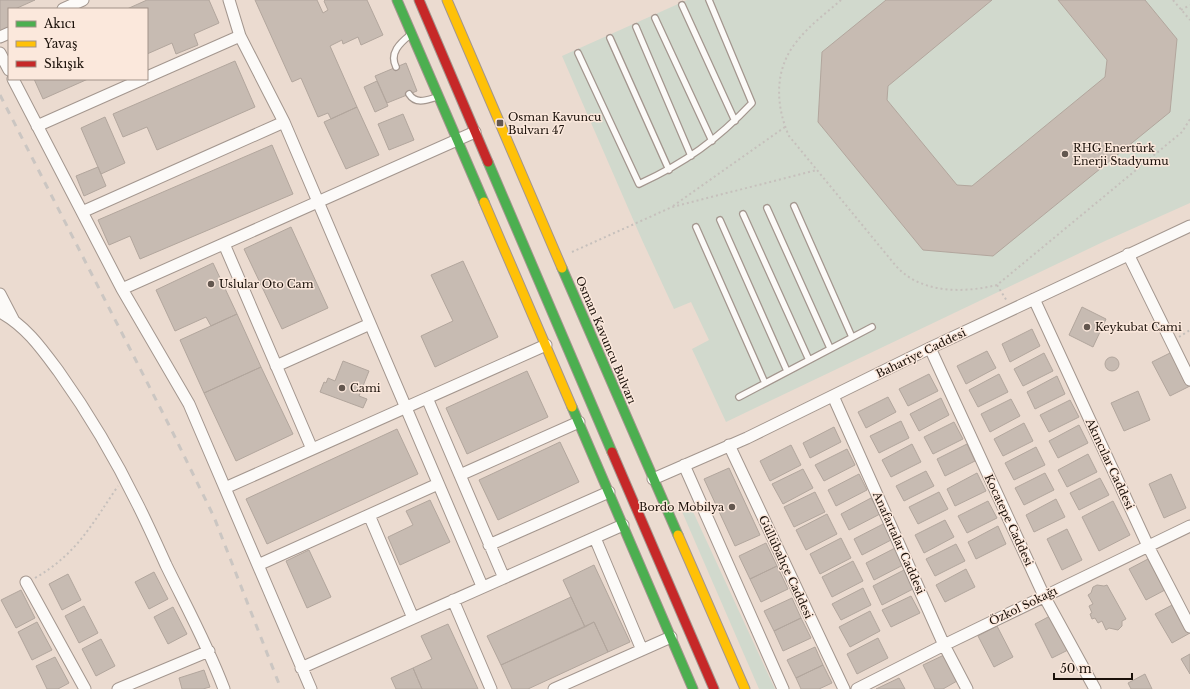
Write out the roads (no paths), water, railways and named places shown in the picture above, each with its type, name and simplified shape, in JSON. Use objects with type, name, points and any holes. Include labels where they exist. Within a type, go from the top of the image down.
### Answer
[{"type":"main road","points":[[397,0],[693,689]]},
{"type":"main road","points":[[419,0],[714,689]]},
{"type":"main road","name":"Osman Kavuncu Bulvarı","points":[[447,0],[745,689]]},
{"type":"street","points":[[65,8],[83,0]]},
{"type":"street","points":[[230,0],[240,36],[284,122],[482,586]]},
{"type":"street","points":[[148,77],[240,36]]},
{"type":"street","points":[[0,53],[8,68]]},
{"type":"street","points":[[15,80],[122,289],[189,404],[311,689]]},
{"type":"street","points":[[38,126],[141,80]]},
{"type":"street","points":[[82,212],[284,122]]},
{"type":"street","points":[[122,289],[475,132]]},
{"type":"street","name":"Bahariye Caddesi","points":[[653,479],[729,445],[1012,309],[1190,226]]},
{"type":"street","points":[[224,244],[312,449]]},
{"type":"street","points":[[1128,254],[1190,380]]},
{"type":"street","points":[[0,294],[14,321]]},
{"type":"street","name":"Akıncılar Caddesi","points":[[1034,299],[1148,546],[1190,627]]},
{"type":"street","points":[[0,312],[14,321],[34,338],[76,395],[97,430],[124,477],[209,651],[224,689]]},
{"type":"street","points":[[276,366],[370,324]]},
{"type":"street","points":[[224,488],[405,406],[427,398],[546,345]]},
{"type":"street","name":"Kocatepe Caddesi","points":[[930,348],[1044,596],[1094,689]]},
{"type":"street","name":"Anafartalar Caddesi","points":[[833,396],[944,645],[966,689]]},
{"type":"street","points":[[427,398],[504,578]]},
{"type":"street","points":[[460,475],[579,422]]},
{"type":"street","name":"Güllübahçe Caddesi","points":[[729,445],[844,689]]},
{"type":"street","points":[[684,465],[782,689]]},
{"type":"street","points":[[258,564],[438,484]]},
{"type":"street","points":[[489,545],[609,492]]},
{"type":"street","points":[[369,515],[412,618]]},
{"type":"street","points":[[301,668],[482,586],[504,578],[623,525]]},
{"type":"street","name":"Özkol Sokağı","points":[[857,689],[1044,596],[1190,526]]},
{"type":"street","points":[[594,538],[642,650]]},
{"type":"street","points":[[26,582],[85,689]]},
{"type":"street","points":[[453,600],[491,689]]},
{"type":"street","points":[[554,689],[671,637]]},
{"type":"street","points":[[118,689],[209,651]]},
{"type":"lane","points":[[578,53],[639,184],[669,170],[691,156],[712,141],[752,104],[709,0]]},
{"type":"lane","points":[[682,5],[735,121]]},
{"type":"lane","points":[[655,18],[712,141]]},
{"type":"lane","points":[[636,27],[691,156]]},
{"type":"lane","points":[[396,67],[394,59],[396,50],[401,42],[412,34]]},
{"type":"lane","points":[[610,38],[669,170]]},
{"type":"lane","points":[[409,94],[414,99],[422,101],[439,96]]},
{"type":"lane","points":[[794,206],[852,337]]},
{"type":"lane","points":[[767,208],[830,348]]},
{"type":"lane","points":[[743,214],[809,360]]},
{"type":"lane","points":[[720,220],[787,371]]},
{"type":"lane","points":[[696,227],[765,383]]},
{"type":"lane","points":[[739,397],[872,327]]},
{"type":"railway","points":[[0,95],[171,429],[214,517],[281,689]]},
{"type":"place","name":"Osman Kavuncu Bulvarı 47","points":[[500,123]]},
{"type":"place","name":"RHG Enertürk Enerji Stadyumu","points":[[1065,154]]},
{"type":"place","name":"Uslular Oto Cam","points":[[211,284]]},
{"type":"place","name":"Keykubat Cami","points":[[1087,327]]},
{"type":"place","name":"Cami","points":[[342,388]]},
{"type":"place","name":"Bordo Mobilya","points":[[732,507]]}]
